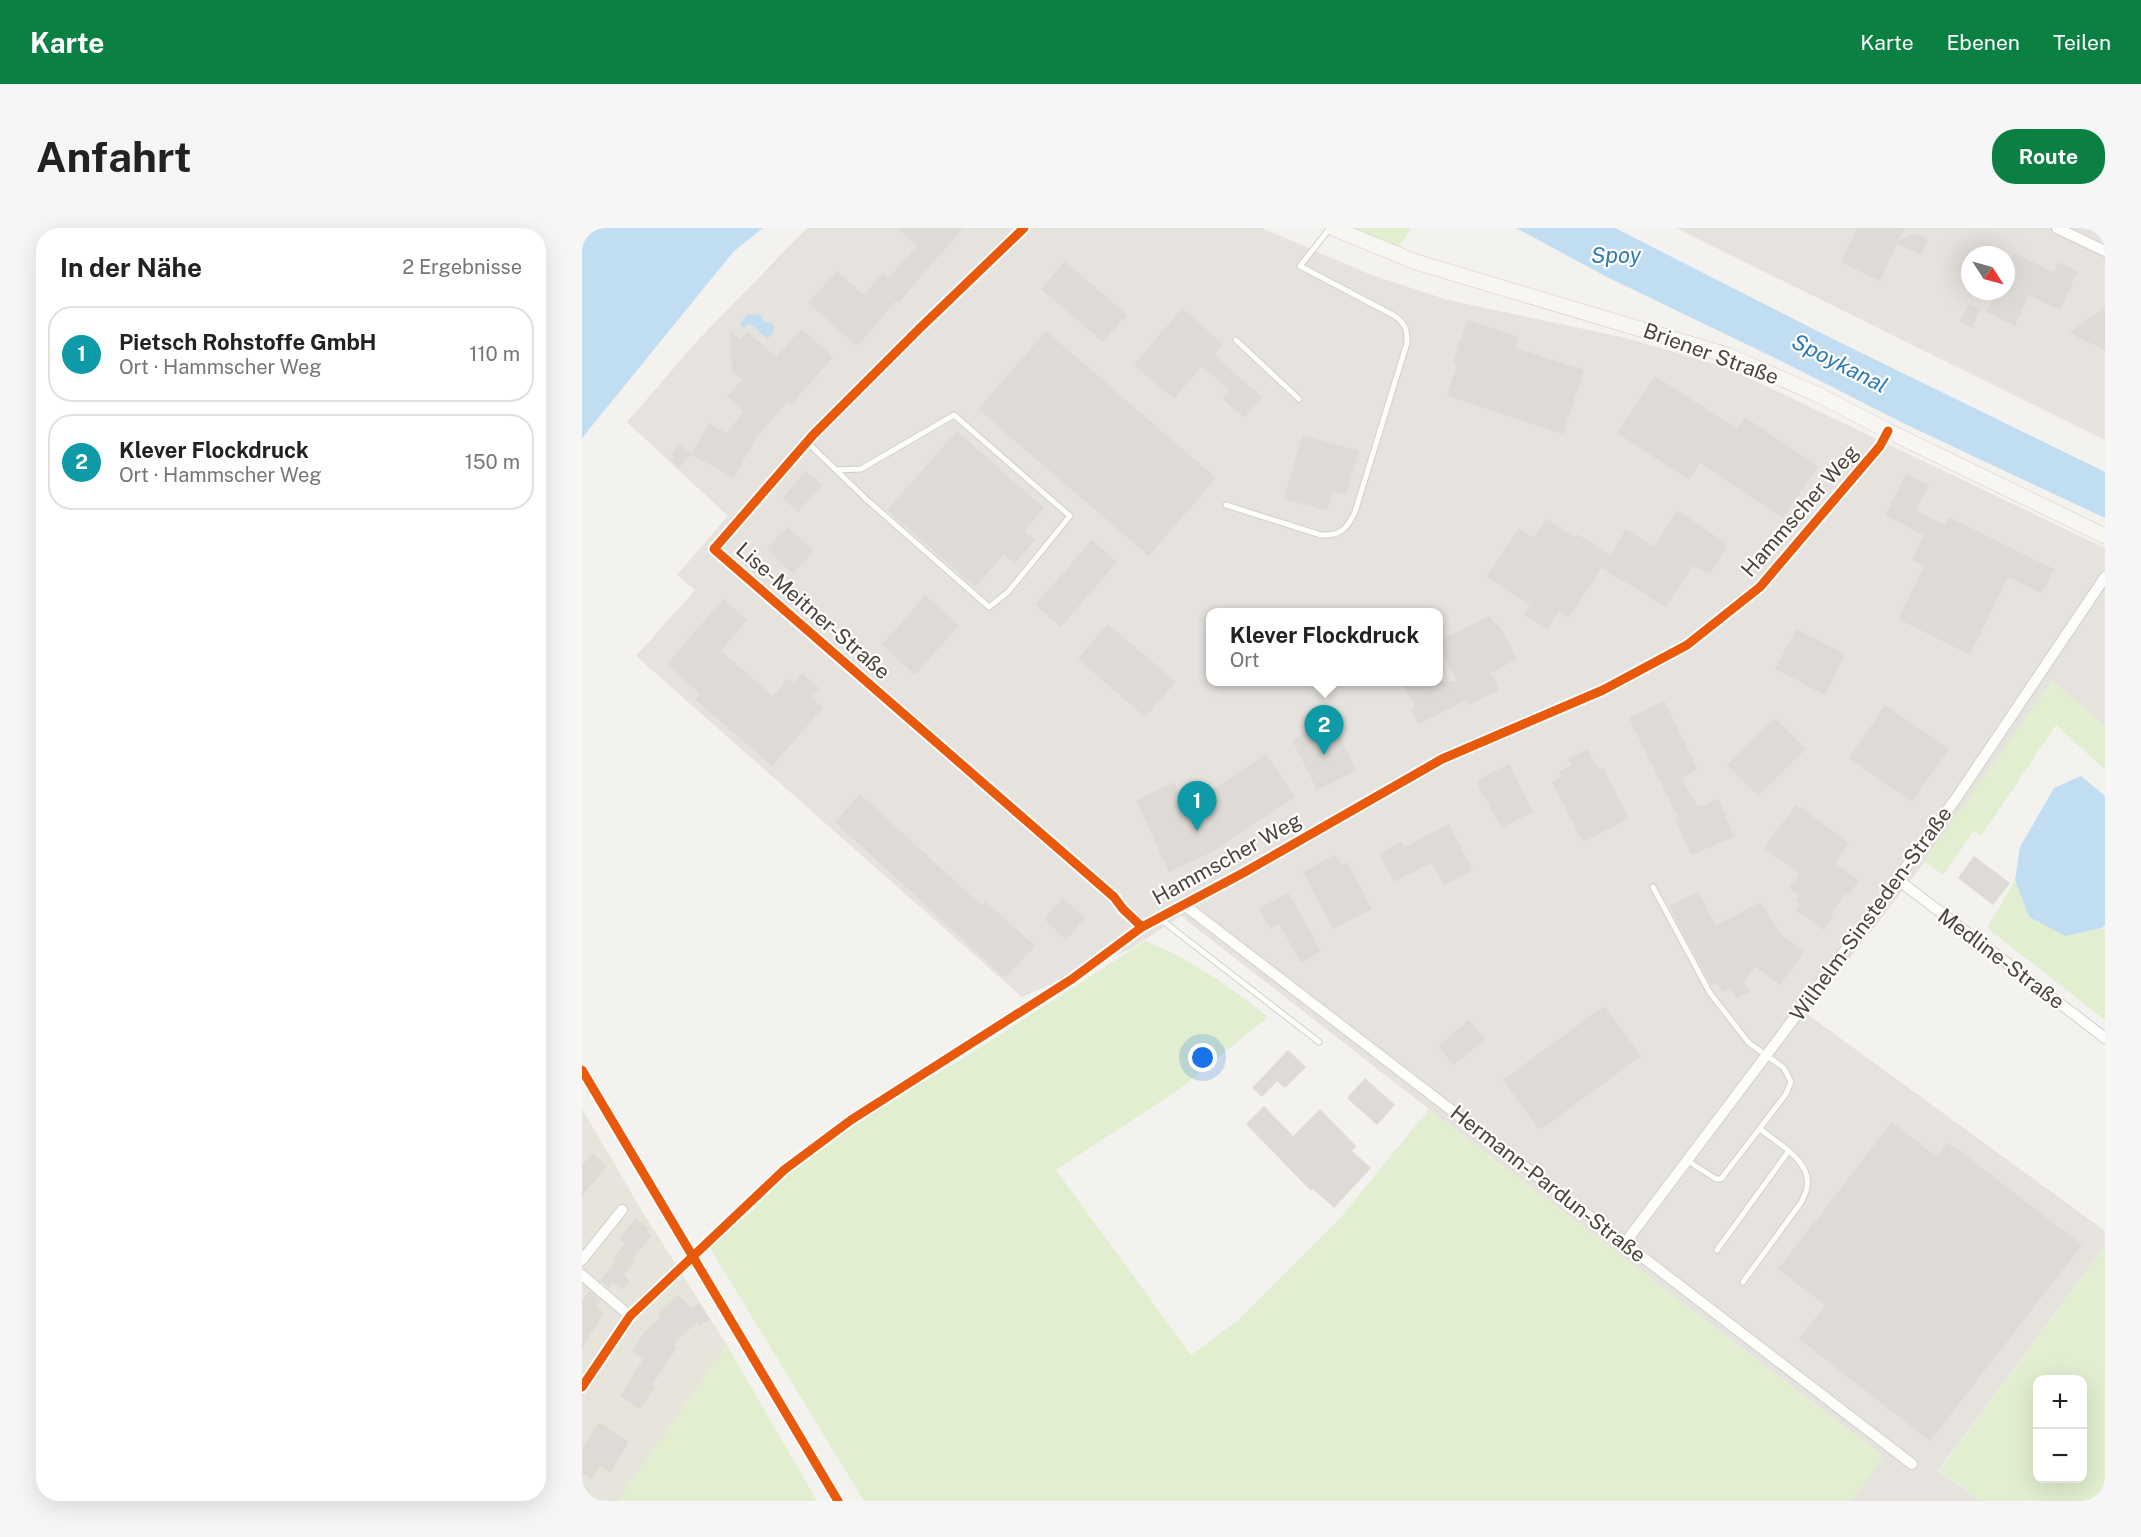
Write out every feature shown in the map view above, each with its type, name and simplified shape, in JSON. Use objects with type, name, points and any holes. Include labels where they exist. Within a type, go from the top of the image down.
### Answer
[{"type":"street","name":"Lise-Meitner-Straße","points":[[1024,228],[920,328],[807,442],[714,549],[1114,897],[1142,927]]},
{"type":"street","name":"Briener Straße","points":[[1332,228],[1416,262],[1727,355],[1819,395],[2105,536]]},
{"type":"street","points":[[2057,228],[2105,251]]},
{"type":"street","name":"Hammscher Weg","points":[[582,1387],[630,1316],[784,1170],[851,1120],[1072,979],[1159,917],[1442,759],[1603,690],[1687,645],[1760,587],[1880,446],[1888,431]]},
{"type":"street","name":"Wilhelm-Sinsteden-Straße","points":[[1624,1243],[1688,1161],[1957,797],[2105,577]]},
{"type":"street","name":"Medline-Straße","points":[[1897,879],[2105,1038]]},
{"type":"street","name":"Hermann-Pardun-Straße","points":[[1184,904],[1912,1464]]},
{"type":"street","points":[[582,1260],[622,1210]]},
{"type":"street","points":[[582,1275],[630,1316]]},
{"type":"lane","points":[[1226,505],[1321,535],[1334,535],[1346,529],[1355,512],[1407,343],[1407,329],[1395,316],[1300,266],[1332,228]]},
{"type":"lane","points":[[1236,340],[1299,399]]},
{"type":"lane","points":[[807,442],[866,499],[989,607],[1008,592],[1070,516],[954,415],[861,469],[836,470]]},
{"type":"lane","points":[[1653,887],[1710,993],[1749,1043],[1784,1068],[1791,1082],[1786,1094],[1721,1179],[1716,1179],[1688,1161]]},
{"type":"lane","points":[[1159,917],[1319,1042]]},
{"type":"lane","points":[[1743,1282],[1802,1201],[1808,1187],[1806,1173],[1801,1163],[1760,1129]]},
{"type":"lane","points":[[1717,1250],[1788,1152]]},
{"type":"shaded area","points":[[807,228],[1262,228],[1369,274],[1448,300],[1626,338],[1728,368],[2105,548],[2105,726],[2052,681],[1933,851],[1807,1014],[2105,1231],[2105,1246],[1938,1471],[1981,1501],[1851,1501],[1883,1456],[1430,1110],[1181,916],[1130,949],[1022,997],[636,656],[695,590],[677,575],[728,516],[627,422],[699,339]]},
{"type":"shaded area","points":[[1676,228],[2105,228],[2105,440]]},
{"type":"shaded area","points":[[582,1109],[645,1216],[727,1345],[618,1501],[582,1501]]},
{"type":"green space","points":[[1349,228],[1411,228],[1398,248]]},
{"type":"green space","points":[[2052,681],[2105,726],[2105,770],[2056,725],[1981,836],[1974,831],[1943,875],[1924,861]]},
{"type":"green space","points":[[2015,880],[2029,917],[2065,936],[2102,928],[2105,931],[2105,1020],[1987,928]]},
{"type":"green space","points":[[1145,941],[1209,974],[1268,1017],[1177,1091],[1056,1170],[1191,1355],[1238,1320],[1341,1217],[1429,1109],[1884,1457],[1851,1501],[864,1501],[710,1248],[721,1234],[749,1214],[778,1182],[871,1113],[962,1059]]},
{"type":"green space","points":[[2105,1246],[2105,1501],[1981,1501],[1939,1471]]},
{"type":"green space","points":[[727,1345],[817,1501],[618,1501]]},
{"type":"water","points":[[582,228],[763,228],[734,251],[582,438]]},
{"type":"water","name":"Spoy","points":[[1516,228],[1615,228],[1833,339],[2105,472],[2105,518],[1905,424],[1607,277]]},
{"type":"water","points":[[758,314],[764,322],[773,324],[773,332],[767,338],[749,323],[744,328],[740,324],[747,315]]},
{"type":"water","points":[[2081,776],[2105,796],[2105,925],[2102,928],[2065,936],[2029,917],[2015,880],[2020,847],[2054,788]]},
{"type":"building","points":[[898,228],[963,228],[857,346],[808,303],[837,271],[864,295],[883,273],[888,278],[917,246]]},
{"type":"building","points":[[1857,228],[1905,228],[1897,241],[1918,233],[1928,240],[1921,255],[1897,244],[1880,281],[1841,262]]},
{"type":"building","points":[[2015,253],[2054,272],[2059,262],[2078,271],[2060,310],[2029,295],[2015,326],[1986,312],[1992,300],[2015,300]]},
{"type":"building","points":[[1065,261],[1127,315],[1103,342],[1041,289]]},
{"type":"building","points":[[1969,304],[1980,309],[1972,327],[1960,321]]},
{"type":"building","points":[[2105,307],[2105,350],[2069,333],[2084,322]]},
{"type":"building","points":[[1182,308],[1223,344],[1214,355],[1262,397],[1244,418],[1223,399],[1230,391],[1202,366],[1174,399],[1134,365]]},
{"type":"building","points":[[1467,320],[1519,337],[1516,348],[1584,370],[1563,434],[1447,396],[1457,364],[1453,363]]},
{"type":"building","points":[[801,329],[833,357],[791,405],[787,402],[756,438],[734,478],[691,454],[709,423],[727,433],[743,411],[727,397],[742,380],[732,371],[730,330],[741,340],[748,332],[776,357]]},
{"type":"building","points":[[1046,331],[1216,478],[1149,556],[978,409]]},
{"type":"building","points":[[1655,376],[1737,429],[1745,417],[1818,466],[1783,518],[1700,463],[1689,480],[1617,433]]},
{"type":"building","points":[[957,431],[1044,508],[1024,531],[1035,540],[1014,564],[1004,554],[975,587],[887,510]]},
{"type":"building","points":[[1302,435],[1359,451],[1346,495],[1333,491],[1327,511],[1284,499]]},
{"type":"building","points":[[680,444],[691,454],[679,468],[671,460],[674,456],[671,454]]},
{"type":"building","points":[[806,471],[822,485],[798,512],[782,498]]},
{"type":"building","points":[[1906,474],[1929,485],[1916,510],[1945,525],[1948,517],[2054,569],[2042,593],[2008,577],[1970,655],[1898,619],[1924,566],[1912,560],[1924,535],[1885,515]]},
{"type":"building","points":[[1677,510],[1726,543],[1726,549],[1711,572],[1706,573],[1693,566],[1666,607],[1602,568],[1569,618],[1559,612],[1547,630],[1524,614],[1530,605],[1486,577],[1519,528],[1533,538],[1546,519],[1575,537],[1577,534],[1610,555],[1626,529],[1654,547]]},
{"type":"building","points":[[787,527],[814,551],[793,574],[766,549]]},
{"type":"building","points":[[1092,540],[1117,562],[1061,627],[1035,605]]},
{"type":"building","points":[[925,595],[959,625],[915,675],[882,645]]},
{"type":"building","points":[[723,599],[747,620],[721,651],[773,696],[788,678],[794,683],[802,673],[819,688],[811,697],[823,708],[772,766],[695,699],[700,694],[667,664]]},
{"type":"building","points":[[1489,616],[1503,631],[1517,659],[1491,673],[1499,690],[1469,705],[1466,700],[1418,724],[1411,709],[1415,707],[1404,686],[1443,686],[1443,681],[1457,681],[1443,654],[1443,639]]},
{"type":"building","points":[[1108,624],[1176,682],[1145,717],[1078,659]]},
{"type":"building","points":[[1796,629],[1845,654],[1825,695],[1775,669]]},
{"type":"building","points":[[1664,700],[1698,769],[1682,778],[1698,807],[1719,799],[1734,837],[1691,855],[1675,818],[1678,817],[1629,718]]},
{"type":"building","points":[[1885,705],[1949,749],[1912,802],[1849,758]]},
{"type":"building","points":[[1775,718],[1806,749],[1758,796],[1727,765]]},
{"type":"building","points":[[1332,720],[1356,770],[1317,790],[1292,740]]},
{"type":"building","points":[[1588,749],[1599,770],[1603,768],[1629,818],[1583,842],[1552,782],[1561,777],[1559,771],[1572,765],[1568,759]]},
{"type":"building","points":[[1266,754],[1295,797],[1208,854],[1169,872],[1136,800],[1174,782],[1186,807]]},
{"type":"building","points":[[1509,764],[1533,812],[1501,828],[1476,781]]},
{"type":"building","points":[[860,794],[982,906],[985,901],[1035,946],[1005,978],[835,822]]},
{"type":"building","points":[[1796,804],[1849,843],[1835,863],[1859,881],[1831,913],[1834,915],[1823,930],[1796,910],[1800,905],[1795,901],[1799,895],[1789,888],[1799,874],[1764,848]]},
{"type":"building","points":[[1449,824],[1473,870],[1444,886],[1432,863],[1394,882],[1379,854],[1402,842],[1404,847]]},
{"type":"building","points":[[1335,855],[1342,865],[1347,862],[1372,909],[1333,929],[1303,872]]},
{"type":"building","points":[[1974,856],[2010,883],[1993,905],[1958,878]]},
{"type":"building","points":[[1698,891],[1716,926],[1761,902],[1780,934],[1804,952],[1780,985],[1756,967],[1744,982],[1750,992],[1736,999],[1730,988],[1722,992],[1717,983],[1711,985],[1669,906]]},
{"type":"building","points":[[1288,892],[1321,951],[1301,963],[1279,924],[1270,929],[1259,909]]},
{"type":"building","points":[[1063,898],[1085,918],[1066,940],[1044,919]]},
{"type":"building","points":[[1604,1006],[1641,1056],[1540,1130],[1503,1080]]},
{"type":"building","points":[[1469,1020],[1485,1039],[1454,1065],[1438,1046]]},
{"type":"building","points":[[1288,1050],[1306,1067],[1285,1088],[1277,1081],[1262,1097],[1252,1088]]},
{"type":"building","points":[[1365,1078],[1395,1105],[1377,1125],[1347,1098]]},
{"type":"building","points":[[1264,1106],[1293,1136],[1320,1109],[1356,1146],[1352,1151],[1371,1168],[1334,1208],[1313,1189],[1311,1191],[1246,1124]]},
{"type":"building","points":[[1892,1122],[1937,1157],[1948,1142],[2082,1245],[1930,1441],[1799,1339],[1825,1305],[1778,1269]]},
{"type":"building","points":[[593,1153],[607,1166],[582,1196],[582,1165]]},
{"type":"building","points":[[636,1218],[649,1229],[647,1231],[652,1236],[633,1258],[636,1261],[624,1275],[630,1281],[622,1290],[613,1282],[609,1288],[600,1280],[616,1261],[613,1258],[625,1244],[619,1238]]},
{"type":"building","points":[[589,1291],[601,1301],[596,1307],[604,1313],[582,1348],[582,1302]]},
{"type":"building","points":[[678,1295],[691,1308],[700,1303],[710,1320],[699,1326],[697,1322],[673,1345],[677,1348],[652,1385],[655,1387],[640,1409],[620,1396],[643,1359],[632,1352],[645,1331],[661,1317],[658,1314]]},
{"type":"building","points":[[599,1422],[629,1442],[610,1473],[600,1466],[592,1480],[582,1473],[582,1448]]},
{"type":"cycle path","points":[[1024,228],[813,435],[714,549],[1114,897],[1142,927]]},
{"type":"cycle path","points":[[582,1387],[630,1316],[784,1170],[851,1120],[1072,979],[1142,927],[1243,873],[1442,759],[1603,690],[1687,645],[1760,587],[1880,446],[1888,431]]},
{"type":"cycle path","points":[[582,1070],[838,1501]]},
{"type":"place","name":"Klever Flockdruck","points":[[1324,755]]},
{"type":"place","name":"Pietsch Rohstoffe GmbH","points":[[1197,831]]},
{"type":"water label","name":"Spoykanal","points":[[1840,363]]}]
